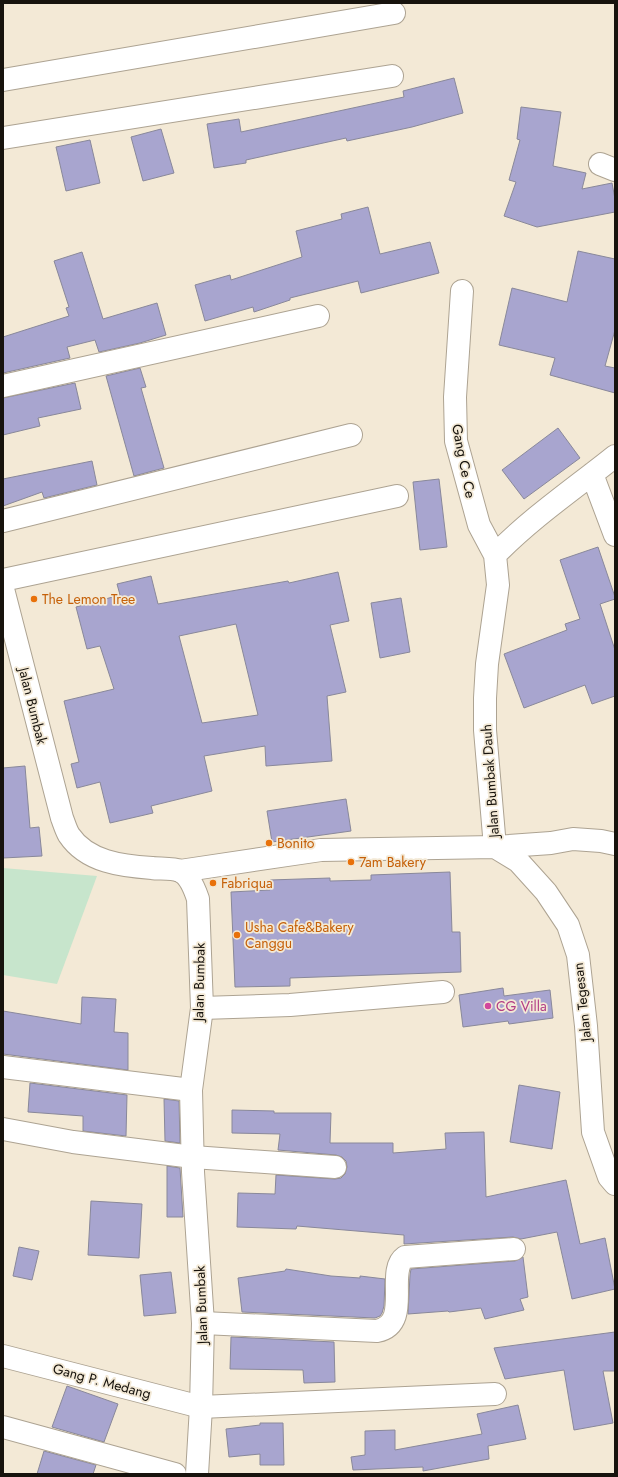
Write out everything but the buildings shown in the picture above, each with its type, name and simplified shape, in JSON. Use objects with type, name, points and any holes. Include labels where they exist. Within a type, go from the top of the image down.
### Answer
[{"type":"street","points":[[3,80],[394,13]]},
{"type":"street","points":[[3,138],[392,76]]},
{"type":"street","name":"Gang Ce Ce","points":[[462,291],[455,396],[456,441],[479,525],[495,555]]},
{"type":"street","points":[[3,386],[318,316]]},
{"type":"street","points":[[3,521],[351,435]]},
{"type":"street","points":[[495,555],[528,524],[615,456]]},
{"type":"street","points":[[592,474],[615,536]]},
{"type":"street","points":[[3,580],[397,496]]},
{"type":"street","name":"Jalan Bumbak Dauh","points":[[180,871],[321,850],[495,847],[485,730],[485,698],[487,664],[498,585],[495,555]]},
{"type":"street","name":"Jalan Bumbak","points":[[3,590],[62,818],[69,834],[78,845],[100,859],[110,863],[180,871],[191,883],[198,899],[202,1008],[191,1090],[193,1157],[203,1323],[201,1407],[197,1474]]},
{"type":"street","points":[[495,847],[551,843],[573,839],[601,841],[615,844]]},
{"type":"street","name":"Jalan Tegesan","points":[[495,847],[518,861],[546,892],[568,924],[578,955],[586,1026],[593,1132],[609,1177],[615,1184]]},
{"type":"street","points":[[202,1008],[290,1005],[443,992]]},
{"type":"street","points":[[3,1066],[191,1090]]},
{"type":"street","points":[[3,1129],[80,1143],[193,1157],[335,1167]]},
{"type":"street","points":[[203,1323],[382,1330],[387,1328],[395,1319],[399,1268],[405,1257],[514,1249]]},
{"type":"street","name":"Gang P. Medang","points":[[3,1356],[201,1407],[495,1394]]},
{"type":"street","points":[[3,1427],[175,1474]]},
{"type":"green space","points":[[3,868],[97,876],[57,984],[3,975]]},
{"type":"place","name":"The Lemon Tree","points":[[34,599]]},
{"type":"place","name":"Bonito","points":[[269,843]]},
{"type":"place","name":"7am Bakery","points":[[351,862]]},
{"type":"place","name":"Fabriqua","points":[[213,883]]},
{"type":"place","name":"Usha Cafe&Bakery Canggu","points":[[237,935]]},
{"type":"place","name":"CG Villa","points":[[488,1006]]}]
